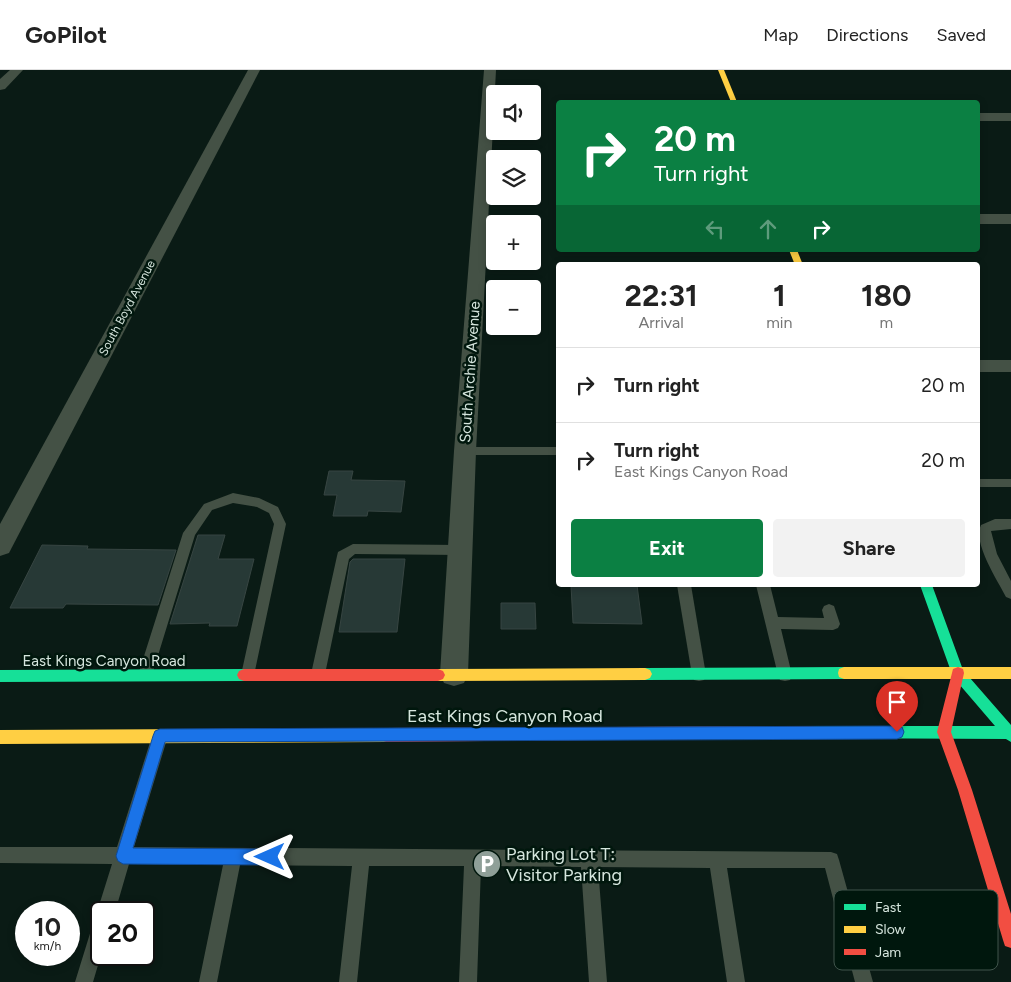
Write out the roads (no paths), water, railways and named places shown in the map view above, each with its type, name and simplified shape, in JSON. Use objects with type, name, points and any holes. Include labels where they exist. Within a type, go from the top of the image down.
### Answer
[{"type":"main road","points":[[721,70],[733,100]]},
{"type":"main road","points":[[927,587],[958,673],[1011,734]]},
{"type":"main road","points":[[958,673],[944,732],[965,790],[996,890]]},
{"type":"main road","name":"East Kings Canyon Road","points":[[0,676],[1011,673]]},
{"type":"main road","name":"East Kings Canyon Road","points":[[0,737],[944,732],[1011,734]]},
{"type":"main road","points":[[998,898],[1011,940]]},
{"type":"street","points":[[0,86],[17,70]]},
{"type":"street","name":"South Boyd Avenue","points":[[0,546],[254,70]]},
{"type":"street","name":"South Archie Avenue","points":[[454,674],[465,451],[490,70]]},
{"type":"street","points":[[980,117],[1011,117]]},
{"type":"street","points":[[980,218],[1011,219]]},
{"type":"street","points":[[980,366],[1011,366]]},
{"type":"lane","points":[[465,451],[556,451]]},
{"type":"lane","points":[[980,483],[1011,483]]},
{"type":"lane","points":[[145,676],[189,533],[208,507],[232,498],[259,503],[274,510],[280,524],[248,675]]},
{"type":"lane","points":[[1011,524],[995,524],[986,528],[985,536],[991,556],[1011,593]]},
{"type":"lane","points":[[318,674],[343,556],[353,549],[460,550]]},
{"type":"lane","points":[[684,587],[699,675]]},
{"type":"lane","points":[[763,587],[785,675]]},
{"type":"lane","points":[[772,623],[833,624],[829,610]]},
{"type":"lane","points":[[109,901],[160,736]]},
{"type":"lane","points":[[0,855],[831,860],[839,890]]},
{"type":"lane","points":[[208,982],[233,857]]},
{"type":"lane","points":[[348,982],[361,857]]},
{"type":"lane","points":[[468,982],[474,858]]},
{"type":"lane","points":[[589,859],[598,982]]},
{"type":"lane","points":[[717,859],[736,982]]},
{"type":"lane","points":[[84,982],[90,963]]},
{"type":"place","name":"Parking Lot T: Visitor Parking","points":[[487,864]]}]
